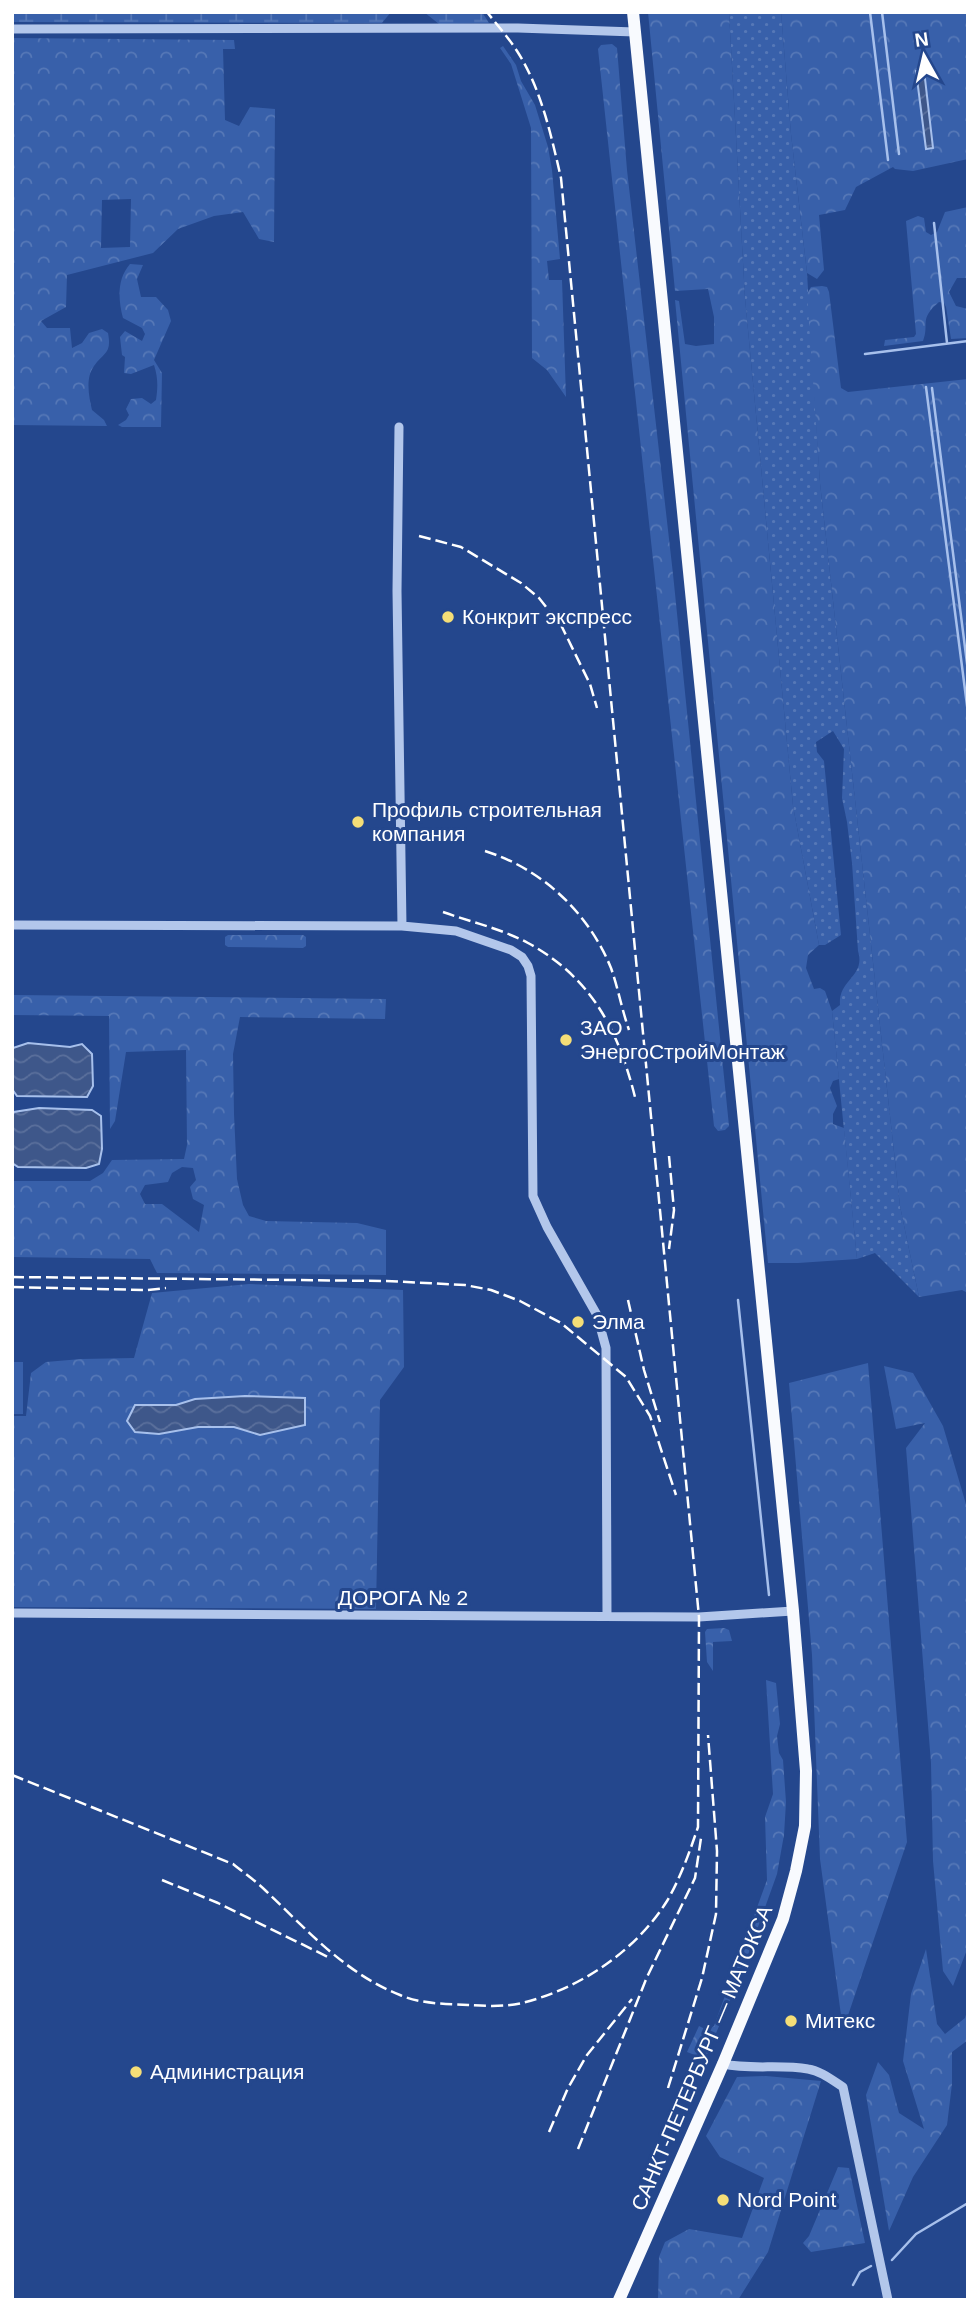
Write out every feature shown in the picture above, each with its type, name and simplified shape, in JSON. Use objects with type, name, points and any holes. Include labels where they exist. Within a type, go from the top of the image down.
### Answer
[{"type":"main road","name":"САНКТ-ПЕТЕРБУРГ — МАТОКСА","points":[[619,2300],[649,2236],[783,1919],[805,1826],[806,1771],[793,1611],[633,12]]},
{"type":"street","points":[[12,29],[518,28],[635,32]]},
{"type":"street","points":[[399,427],[397,591],[402,926]]},
{"type":"street","points":[[12,925],[402,926],[456,931],[511,950],[522,957],[531,976],[533,1196],[547,1227],[597,1315],[606,1348],[607,1615]]},
{"type":"street","name":"ДОРОГА № 2","points":[[12,1613],[699,1617],[793,1611]]},
{"type":"street","points":[[723,2064],[737,2067],[808,2069],[827,2076],[843,2088],[888,2300]]},
{"type":"green space","points":[[12,12],[391,12],[382,23],[12,22]]},
{"type":"green space","points":[[424,12],[482,12],[489,23],[439,24]]},
{"type":"green space","points":[[648,12],[729,12],[745,298],[793,806],[819,945],[808,955],[806,968],[814,989],[825,991],[832,1011],[839,1079],[833,1081],[830,1088],[837,1106],[833,1114],[833,1124],[844,1128],[857,1259],[768,1263],[675,300],[679,301],[685,344],[714,344],[714,317],[708,289],[675,291]]},
{"type":"green space","points":[[729,12],[781,12],[791,134],[807,273],[820,483],[900,1206],[919,1297],[875,1253],[857,1259],[832,1011],[840,1005],[843,989],[855,973],[859,960],[852,863],[842,798],[844,749],[833,731],[816,742],[817,752],[824,761],[841,935],[825,945],[819,945],[793,806],[745,298]]},
{"type":"green space","points":[[781,12],[968,12],[968,159],[913,171],[893,167],[856,187],[845,210],[819,215],[824,270],[817,279],[807,273],[791,134]]},
{"type":"green space","points":[[12,38],[234,40],[235,49],[223,49],[225,120],[239,126],[250,107],[275,109],[274,242],[259,239],[243,212],[214,216],[178,229],[153,253],[67,275],[66,307],[41,321],[47,328],[70,328],[72,348],[82,343],[89,333],[102,329],[108,333],[108,349],[91,371],[88,388],[92,410],[107,426],[12,425]],"holes":[[[131,199],[130,247],[101,248],[102,200]]]},
{"type":"green space","points":[[612,44],[617,48],[627,170],[673,574],[729,1126],[718,1131],[714,1126],[598,49],[601,45]]},
{"type":"green space","points":[[503,46],[516,65],[521,81],[535,105],[548,147],[560,259],[547,261],[549,280],[562,280],[566,397],[547,370],[532,358],[531,128],[511,64],[500,48]]},
{"type":"green space","points":[[968,207],[968,278],[957,278],[949,292],[956,306],[968,309],[968,338],[951,339],[946,307],[939,302],[929,313],[923,341],[884,346],[885,340],[914,337],[916,334],[906,221],[918,216],[924,218],[926,232],[931,235],[937,232],[945,212]]},
{"type":"green space","points":[[130,264],[143,265],[137,279],[141,297],[156,297],[168,310],[171,321],[154,360],[162,373],[161,427],[118,425],[129,415],[126,409],[131,399],[142,398],[151,404],[156,400],[157,391],[154,365],[131,374],[124,373],[125,357],[122,355],[120,337],[125,331],[142,341],[145,334],[142,328],[123,318],[121,311],[121,283]]},
{"type":"green space","points":[[811,287],[827,287],[829,292],[841,388],[848,392],[968,379],[968,1293],[962,1290],[919,1297],[900,1206],[820,483],[807,294]]},
{"type":"green space","points":[[303,935],[306,937],[306,946],[228,947],[225,945],[225,937]]},
{"type":"green space","points":[[12,995],[386,999],[385,1019],[240,1017],[233,1054],[237,1179],[243,1205],[249,1216],[266,1221],[357,1223],[386,1230],[386,1275],[157,1273],[150,1259],[12,1257],[12,1181],[90,1181],[103,1173],[112,1160],[184,1159],[187,1145],[186,1050],[126,1052],[115,1121],[110,1129],[109,1016],[12,1015]],"holes":[[[182,1167],[193,1168],[196,1180],[190,1187],[193,1199],[204,1205],[199,1232],[162,1204],[145,1204],[140,1194],[145,1185],[168,1182],[172,1173]]]},
{"type":"green space","points":[[249,1284],[403,1290],[404,1367],[380,1400],[376,1609],[12,1607],[12,1416],[26,1416],[31,1373],[46,1362],[134,1358],[152,1293]],"holes":[[[245,1396],[305,1398],[305,1424],[260,1435],[234,1427],[198,1427],[158,1434],[135,1405],[176,1405],[195,1399]]]},
{"type":"green space","points":[[12,1362],[23,1362],[23,1414],[12,1414]]},
{"type":"green space","points":[[868,1363],[907,1842],[843,2030],[820,1859],[812,1655],[789,1383]]},
{"type":"green space","points":[[884,1366],[913,1373],[943,1426],[968,1511],[968,1947],[953,1986],[943,1971],[933,1861],[931,1763],[906,1448],[925,1423],[896,1429]]},
{"type":"green space","points":[[707,1629],[729,1630],[732,1641],[713,1642],[713,1671],[707,1662],[705,1632]]},
{"type":"green space","points":[[766,1680],[776,1683],[780,1724],[777,1736],[779,1753],[783,1760],[786,1802],[784,1835],[777,1874],[740,1977],[705,2059],[687,2052],[699,2026],[707,2030],[714,2026],[767,1880],[765,1817],[773,1794]]},
{"type":"green space","points":[[926,1949],[937,2024],[945,2034],[965,2018],[968,2008],[968,2040],[952,2052],[952,2084],[947,2125],[913,2177],[889,2231],[866,2095],[878,2062],[889,2075],[899,2113],[924,2129],[903,2061],[911,1994]]},
{"type":"green space","points":[[766,2076],[821,2081],[768,2252],[738,2300],[658,2300],[659,2257],[665,2242],[689,2229],[742,2238],[764,2178],[720,2157],[706,2136],[737,2077]]},
{"type":"green space","points":[[838,2167],[849,2168],[865,2243],[811,2252],[803,2243],[809,2236]]},
{"type":"water","points":[[924,70],[933,148],[926,149],[916,71]]},
{"type":"water","points":[[28,1043],[70,1047],[82,1044],[92,1054],[93,1086],[87,1097],[17,1096],[12,1089],[13,1048]]},
{"type":"water","points":[[39,1108],[92,1110],[101,1116],[102,1149],[99,1164],[86,1168],[18,1167],[12,1163],[12,1116],[14,1112]]},
{"type":"water","points":[[245,1396],[305,1398],[305,1425],[260,1435],[234,1427],[198,1427],[159,1434],[135,1432],[127,1421],[135,1405],[176,1405],[195,1399]]},
{"type":"waterway","points":[[870,12],[888,160]]},
{"type":"waterway","points":[[882,12],[899,154]]},
{"type":"waterway","points":[[934,223],[947,343]]},
{"type":"waterway","points":[[865,354],[968,341]]},
{"type":"waterway","points":[[926,387],[968,713]]},
{"type":"waterway","points":[[932,388],[968,671]]},
{"type":"waterway","points":[[738,1300],[769,1595]]},
{"type":"waterway","points":[[892,2260],[916,2234],[968,2203]]},
{"type":"waterway","points":[[853,2285],[860,2272],[871,2266]]},
{"type":"railway","points":[[12,1775],[233,1864],[262,1887],[328,1950],[362,1975],[408,1998],[442,2004],[495,2006],[522,2003],[564,1988],[604,1966],[639,1936],[667,1901],[698,1827],[699,1617],[561,178],[533,80],[517,51],[487,12]]},
{"type":"railway","points":[[419,536],[461,547],[521,583],[539,598],[562,627],[590,684],[597,708]]},
{"type":"railway","points":[[485,851],[526,869],[561,895],[576,911],[590,929],[611,968],[629,1030]]},
{"type":"railway","points":[[443,912],[518,938],[569,972],[585,989],[611,1028],[635,1097]]},
{"type":"railway","points":[[669,1156],[674,1210],[669,1249]]},
{"type":"railway","points":[[12,1277],[386,1281],[465,1285],[491,1290],[520,1301],[561,1323],[626,1377],[650,1416],[676,1495]]},
{"type":"railway","points":[[12,1287],[147,1290],[166,1288]]},
{"type":"railway","points":[[628,1300],[644,1370],[660,1422]]},
{"type":"railway","points":[[668,2088],[702,1978],[716,1914],[717,1851],[708,1735]]},
{"type":"railway","points":[[578,2149],[647,1977],[695,1878],[701,1838]]},
{"type":"railway","points":[[162,1880],[218,1903],[328,1957]]},
{"type":"railway","points":[[549,2132],[568,2088],[587,2055],[632,1999]]},
{"type":"place","name":"Конкрит экспресс","points":[[448,617]]},
{"type":"place","name":"Профиль строительная компания","points":[[358,822]]},
{"type":"place","name":"ЗАО ЭнергоСтройМонтаж","points":[[566,1040]]},
{"type":"place","name":"Элма","points":[[578,1322]]},
{"type":"place","name":"Митекс","points":[[791,2021]]},
{"type":"place","name":"Администрация","points":[[136,2072]]},
{"type":"place","name":"Nord Point","points":[[723,2200]]}]
